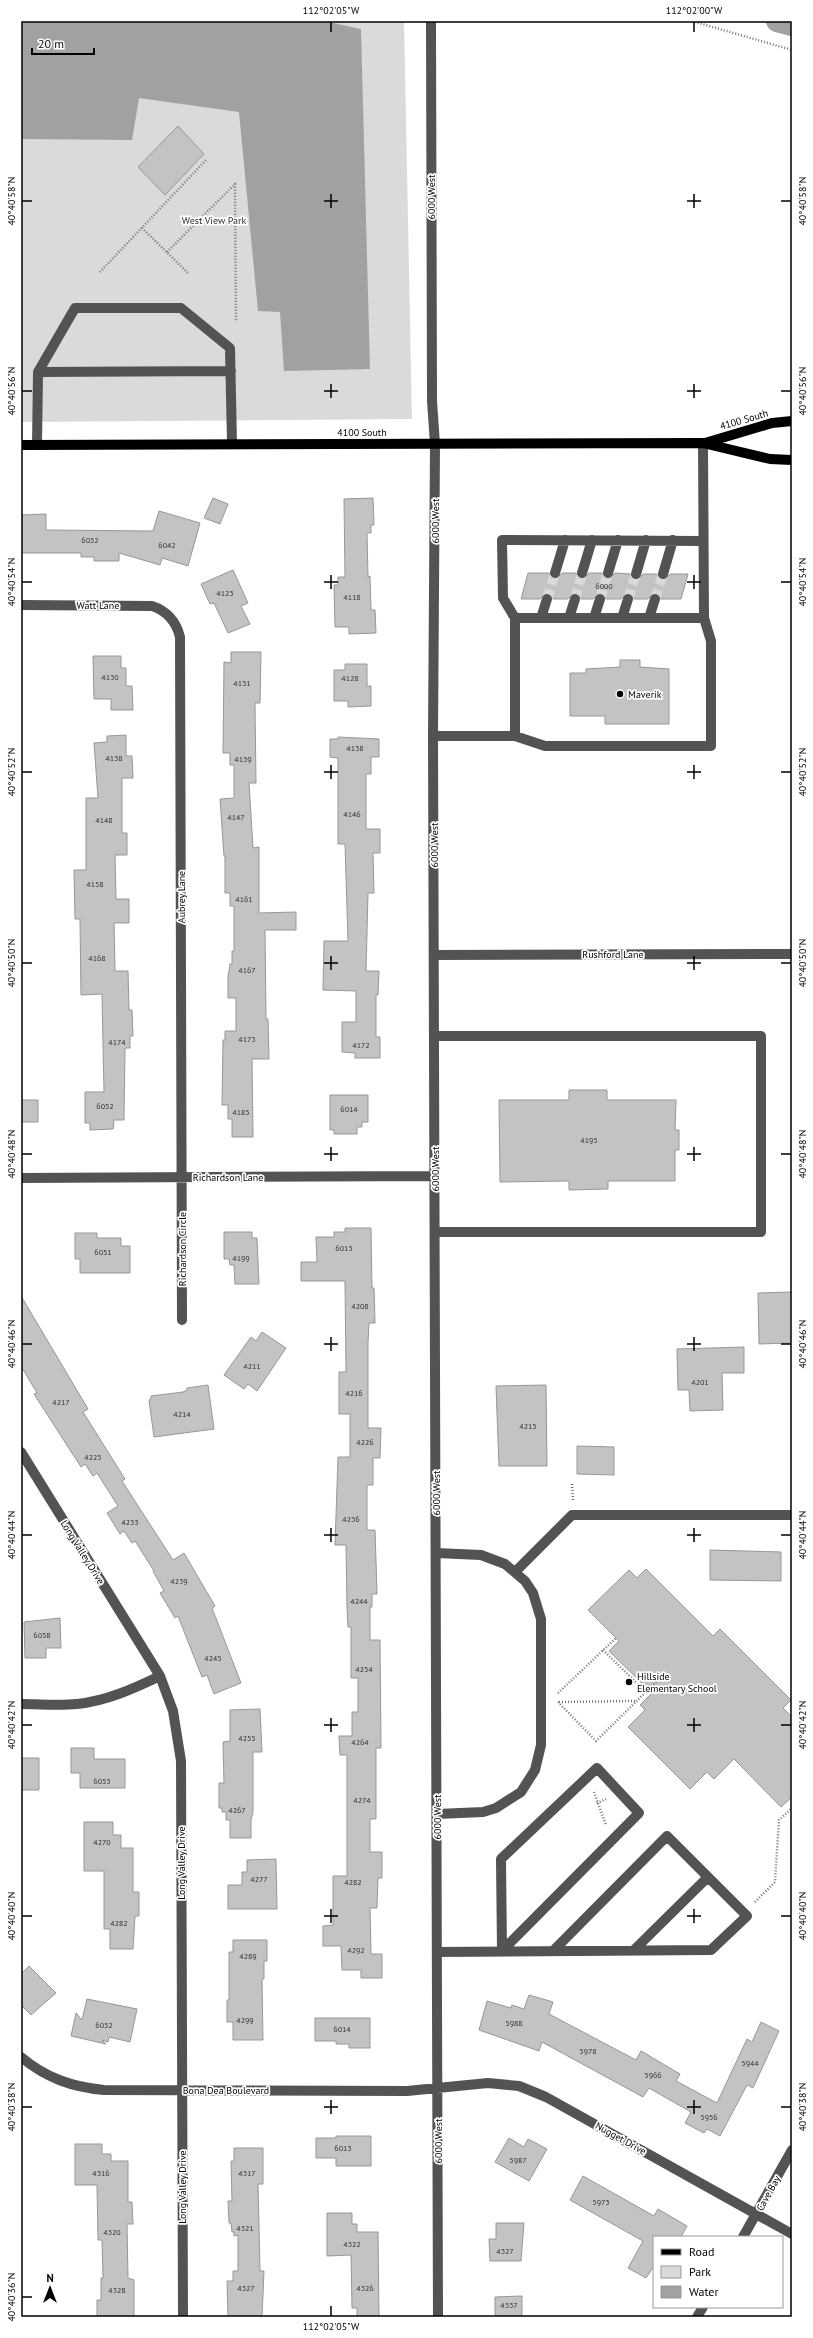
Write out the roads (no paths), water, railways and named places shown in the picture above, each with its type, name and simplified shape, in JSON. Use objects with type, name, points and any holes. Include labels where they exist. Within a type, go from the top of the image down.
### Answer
[{"type":"main road","name":"4100 South","points":[[703,443],[772,423],[792,421]]},
{"type":"main road","name":"4100 South","points":[[21,445],[703,443],[770,460],[792,460]]},
{"type":"street","name":"6000 West","points":[[431,21],[432,402],[435,444],[433,736],[438,2317]]},
{"type":"street","points":[[37,445],[38,372],[75,308],[181,308],[230,348],[232,444]]},
{"type":"street","points":[[38,372],[231,371]]},
{"type":"street","points":[[433,736],[515,736],[545,746],[711,746],[711,641],[704,618],[703,443]]},
{"type":"street","points":[[515,736],[514,618],[503,598],[502,540],[703,541]]},
{"type":"street","points":[[555,573],[565,540]]},
{"type":"street","points":[[582,573],[592,540]]},
{"type":"street","points":[[608,573],[618,540]]},
{"type":"street","points":[[636,574],[646,540]]},
{"type":"street","points":[[663,574],[673,540]]},
{"type":"street","points":[[541,618],[547,599]]},
{"type":"street","points":[[569,618],[575,599]]},
{"type":"street","points":[[594,618],[600,599]]},
{"type":"street","points":[[622,618],[628,599]]},
{"type":"street","points":[[649,618],[655,599]]},
{"type":"street","name":"Watt Lane","points":[[21,605],[144,606],[159,609],[172,618]]},
{"type":"street","name":"Aubrey Lane","points":[[172,618],[178,630],[180,644],[182,1177]]},
{"type":"street","points":[[514,618],[704,618]]},
{"type":"street","name":"Rushford Lane","points":[[434,955],[792,954]]},
{"type":"street","points":[[435,1036],[761,1036],[761,1232],[435,1232]]},
{"type":"street","name":"Richardson Lane","points":[[21,1178],[435,1176]]},
{"type":"street","name":"Richardson Circle","points":[[182,1177],[182,1320]]},
{"type":"street","name":"Long Valley Drive","points":[[21,1452],[160,1676],[173,1711],[181,1761],[183,2317]]},
{"type":"street","points":[[516,1572],[572,1515],[792,1515]]},
{"type":"street","points":[[436,1553],[481,1555],[505,1564],[516,1572],[533,1593],[541,1619],[539,1758],[529,1782],[509,1801],[496,1808],[483,1812],[437,1814]]},
{"type":"street","points":[[21,1704],[77,1704],[95,1701],[134,1688],[160,1676]]},
{"type":"street","points":[[596,1768],[639,1813],[502,1951],[501,1859],[596,1768]]},
{"type":"street","points":[[438,1952],[711,1950],[747,1916],[667,1836],[553,1951]]},
{"type":"street","points":[[633,1951],[708,1877]]},
{"type":"street","name":"Bona Dea Boulevard","points":[[21,2058],[33,2067],[58,2081],[89,2088],[407,2091],[438,2087]]},
{"type":"street","name":"Nugget Drive","points":[[438,2087],[488,2083],[519,2086],[532,2091],[792,2234]]},
{"type":"street","name":"Cave Bay","points":[[744,2236],[792,2150]]},
{"type":"street","points":[[697,2317],[702,2308]]},
{"type":"water","points":[[21,21],[324,21],[361,29],[370,369],[284,371],[280,312],[258,311],[239,112],[139,98],[132,140],[21,139]]},
{"type":"waterway","points":[[777,21],[792,25]]},
{"type":"tunnel","points":[[547,599],[555,573]]},
{"type":"tunnel","points":[[575,599],[582,573]]},
{"type":"tunnel","points":[[600,599],[608,573]]},
{"type":"tunnel","points":[[628,599],[636,574]]},
{"type":"tunnel","points":[[655,599],[663,574]]},
{"type":"place","name":"Maverik","points":[[620,694]]},
{"type":"place","name":"Hillside Elementary School","points":[[629,1682]]},
{"type":"park label","name":"West View Park","points":[[214,220]]}]
